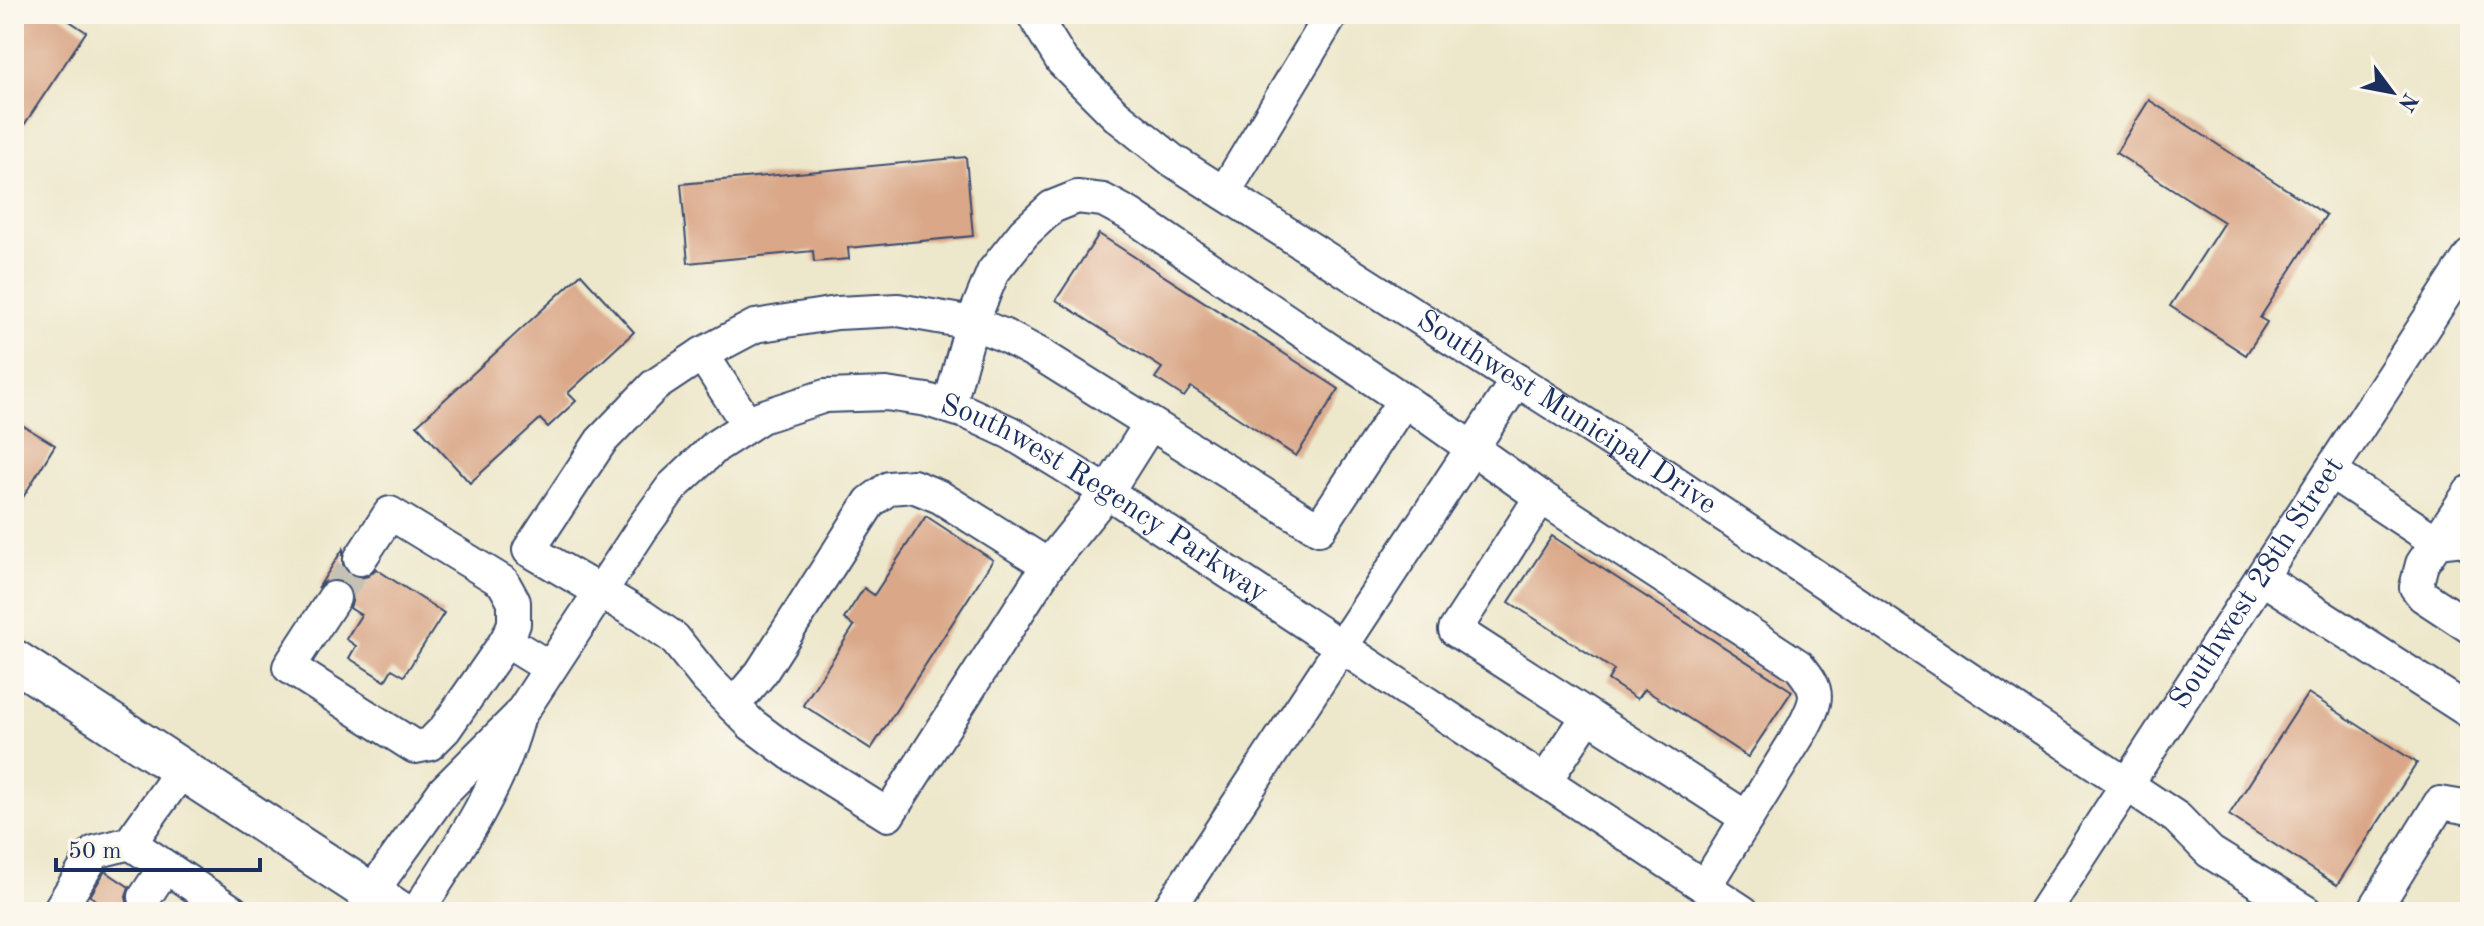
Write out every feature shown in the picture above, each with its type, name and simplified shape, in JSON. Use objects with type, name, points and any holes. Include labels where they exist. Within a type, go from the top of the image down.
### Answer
[{"type":"main road","points":[[14,660],[385,902]]},
{"type":"street","name":"Southwest Municipal Drive","points":[[1033,14],[1062,61],[1116,115],[1172,160],[1517,380],[2128,784],[2177,818],[2210,852],[2306,912]]},
{"type":"street","points":[[1224,193],[1332,14]]},
{"type":"street","points":[[949,407],[972,323],[993,272],[1024,233],[1052,207],[1077,197],[1103,200],[1129,214],[1404,400],[1471,450],[1799,666],[1813,682],[1816,704],[1705,886]]},
{"type":"street","name":"Southwest 28th Street","points":[[2044,912],[2470,256]]},
{"type":"street","points":[[1150,424],[1107,492],[1048,565],[888,815],[791,754],[751,724],[706,678],[674,638],[529,550],[601,441],[654,386],[702,354],[755,326],[837,313],[898,310],[972,323],[1043,356],[1319,529],[1404,400]]},
{"type":"street","points":[[702,354],[748,425]]},
{"type":"street","points":[[1167,912],[1517,380]]},
{"type":"street","name":"Southwest Regency Parkway","points":[[385,902],[444,791],[519,716],[672,487],[716,446],[748,425],[804,401],[825,396],[886,394],[927,400],[1011,433],[1107,492],[1743,912]]},
{"type":"street","points":[[2331,472],[2437,542],[2463,539],[2470,544]]},
{"type":"street","points":[[733,706],[761,673],[870,502],[889,488],[913,486],[940,497],[1048,565]]},
{"type":"street","points":[[2470,492],[2422,564],[2416,587],[2423,596],[2470,627]]},
{"type":"street","points":[[1541,497],[1455,630],[1747,818]]},
{"type":"street","points":[[334,598],[289,667],[415,747],[430,744],[445,729],[506,641],[514,624],[514,602],[503,582],[390,513],[360,559]]},
{"type":"street","points":[[2262,578],[2470,712]]},
{"type":"street","points":[[506,641],[550,668]]},
{"type":"street","name":"Southwest Regency Parkway","points":[[417,912],[487,795],[511,743],[519,716]]},
{"type":"street","points":[[1545,781],[1588,716]]},
{"type":"street","points":[[58,912],[95,852],[130,843],[182,770]]},
{"type":"street","points":[[2373,912],[2440,803],[2470,808]]},
{"type":"street","points":[[130,843],[233,912]]},
{"type":"street","points":[[145,897],[165,867]]},
{"type":"building","points":[[14,14],[59,14],[86,32],[14,140]]},
{"type":"building","points":[[2149,100],[2326,215],[2260,318],[2267,322],[2246,355],[2170,306],[2224,222],[2116,153]]},
{"type":"building","points":[[966,157],[973,236],[848,248],[849,259],[814,262],[813,251],[688,263],[681,184]]},
{"type":"building","points":[[1099,234],[1339,389],[1296,456],[1191,387],[1184,397],[1155,378],[1162,368],[1056,300]]},
{"type":"building","points":[[581,274],[634,332],[568,393],[576,401],[548,427],[540,419],[470,483],[417,425]]},
{"type":"building","points":[[14,420],[55,445],[14,512]]},
{"type":"building","points":[[926,516],[993,560],[871,749],[803,705],[854,626],[844,619],[864,588],[874,595]]},
{"type":"building","points":[[1552,536],[1792,691],[1748,757],[1644,689],[1637,699],[1608,680],[1614,670],[1509,602]]},
{"type":"building","points":[[343,549],[343,567],[350,575],[360,578],[376,569],[444,613],[404,676],[392,669],[385,681],[349,658],[356,646],[346,639],[361,615],[350,608],[353,598],[351,590],[336,579],[326,581],[318,588]]},
{"type":"building","points":[[2308,693],[2417,763],[2337,885],[2229,815]]},
{"type":"building","points":[[105,871],[129,887],[126,897],[128,906],[134,912],[115,912],[90,896]]},
{"type":"tunnel","points":[[334,598],[360,559]]}]
